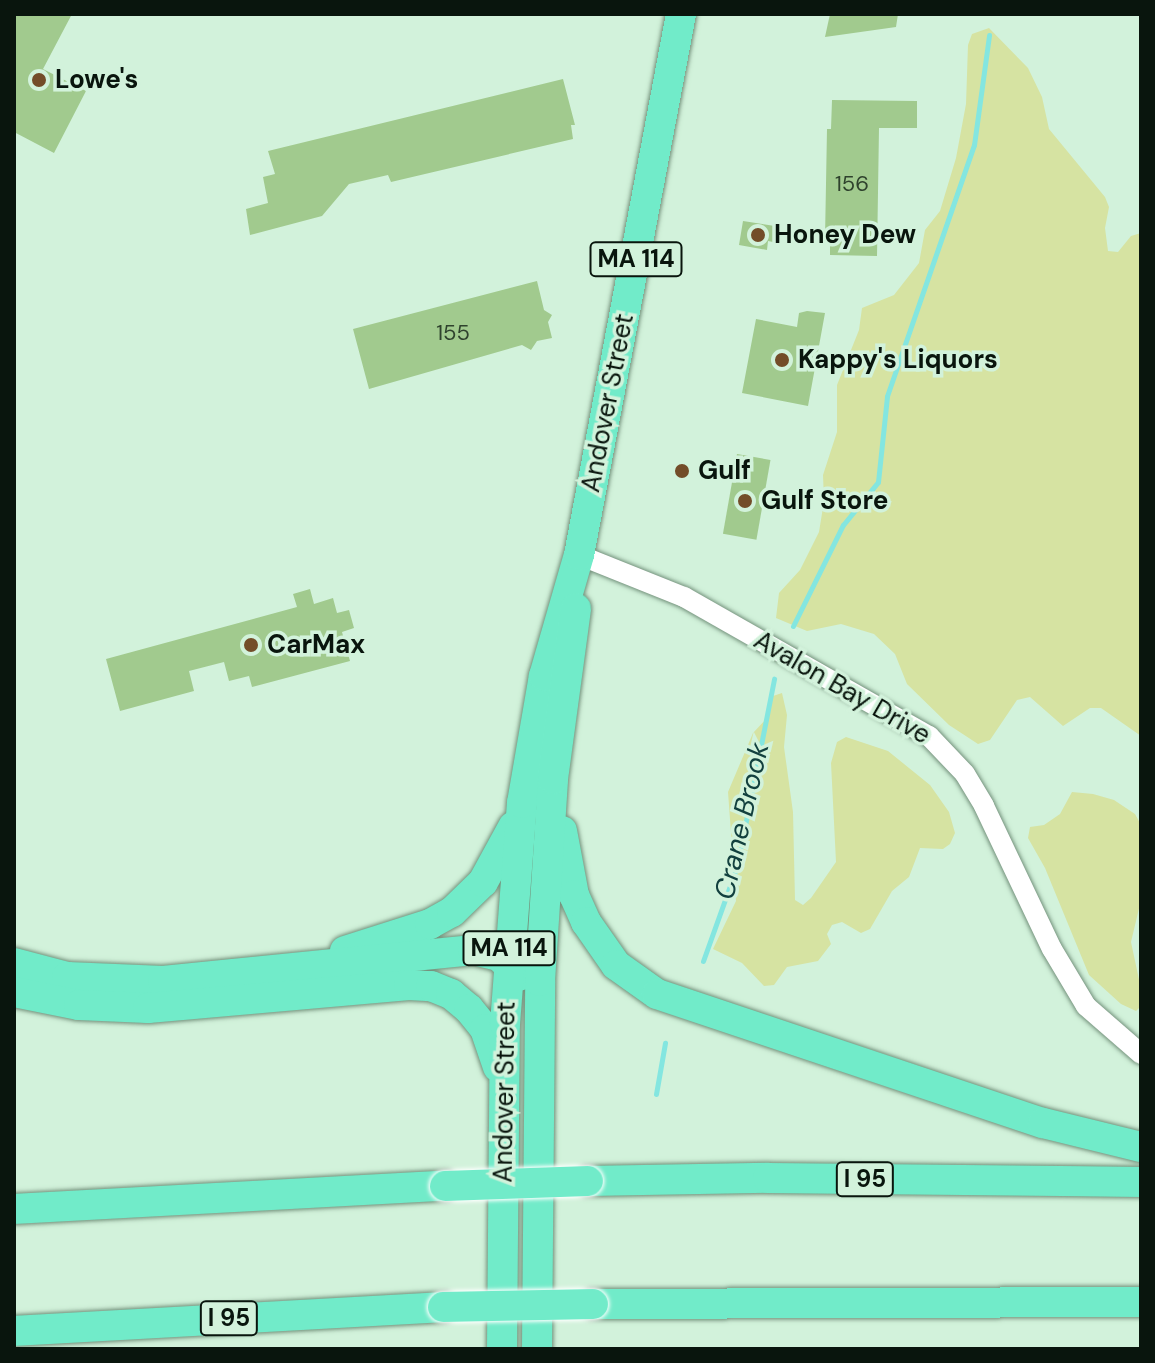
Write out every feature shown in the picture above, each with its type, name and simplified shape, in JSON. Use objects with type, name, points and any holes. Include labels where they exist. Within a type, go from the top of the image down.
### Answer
[{"type":"highway","name":"Andover Street","points":[[505,1339],[503,1088],[522,803],[544,676],[579,555],[681,14]]},
{"type":"highway","name":"Andover Street","points":[[537,1349],[538,1028],[553,779],[574,643],[579,555]]},
{"type":"highway","points":[[553,779],[574,895],[599,944],[636,981],[695,1010],[1066,1130],[1141,1147]]},
{"type":"highway","points":[[287,967],[409,932],[452,912],[468,899],[497,862],[522,803]]},
{"type":"highway","points":[[14,963],[67,977],[128,982],[473,950],[488,952],[509,963],[521,978],[538,1028]]},
{"type":"highway","points":[[14,992],[79,1005],[148,1008],[409,985],[431,986],[451,994],[485,1029],[503,1088]]},
{"type":"highway","name":"I 95","points":[[14,1209],[588,1181],[768,1178],[1141,1182]]},
{"type":"highway","name":"I 95","points":[[14,1331],[443,1307],[1141,1302]]},
{"type":"street","name":"Avalon Bay Drive","points":[[579,555],[684,597],[903,717],[929,736],[965,774],[984,806],[1052,949],[1086,1006],[1141,1054]]},
{"type":"green space","points":[[989,28],[1028,68],[1042,97],[1049,129],[1105,197],[1109,207],[1105,228],[1108,251],[1118,252],[1131,236],[1141,233],[1141,736],[1101,708],[1090,708],[1063,726],[1030,697],[1017,700],[990,740],[978,744],[949,725],[907,684],[895,654],[874,634],[841,624],[807,631],[776,618],[779,593],[800,570],[819,532],[824,501],[823,475],[837,432],[837,385],[859,330],[862,308],[894,295],[919,263],[925,230],[940,211],[956,158],[966,104],[968,45],[972,34]]},
{"type":"green space","points":[[782,693],[787,715],[784,747],[793,812],[795,900],[803,905],[811,898],[836,862],[831,763],[837,742],[846,737],[888,751],[930,785],[949,812],[955,833],[950,844],[943,849],[920,848],[909,877],[892,891],[870,929],[861,933],[842,922],[832,925],[827,934],[831,944],[818,961],[787,967],[774,985],[764,986],[742,963],[713,949],[736,901],[728,792],[753,733],[768,717],[773,696]]},
{"type":"green space","points":[[1072,792],[1114,800],[1135,814],[1141,825],[1141,900],[1131,942],[1141,989],[1141,1006],[1136,1011],[1121,1004],[1089,975],[1045,868],[1028,838],[1030,827],[1044,825],[1060,814]]},
{"type":"building","name":"Lowe's","points":[[14,14],[72,14],[43,69],[86,91],[54,153],[14,132]]},
{"type":"building","points":[[830,14],[898,14],[896,27],[825,37]]},
{"type":"building","points":[[563,79],[575,125],[571,125],[573,139],[391,182],[388,175],[349,184],[322,216],[250,235],[246,209],[268,203],[263,177],[275,174],[268,151]]},
{"type":"building","points":[[832,100],[917,101],[917,128],[879,128],[877,256],[830,255],[830,238],[825,238],[827,129],[831,129]]},
{"type":"building","name":"Honey Dew","points":[[743,221],[781,227],[778,243],[768,241],[767,250],[739,245]]},
{"type":"building","points":[[537,281],[544,310],[552,315],[548,322],[552,338],[537,341],[531,350],[522,345],[369,389],[353,329]]},
{"type":"building","name":"Kappy's Liquors","points":[[799,313],[825,313],[808,406],[742,393],[756,319],[797,327]]},
{"type":"building","name":"Gulf Store","points":[[737,454],[770,460],[756,540],[723,534]]},
{"type":"building","name":"CarMax","points":[[310,589],[314,604],[333,598],[337,613],[349,610],[354,628],[342,632],[350,661],[252,687],[249,676],[229,681],[224,662],[189,671],[194,691],[120,711],[106,659],[297,607],[293,594]]},
{"type":"waterway","name":"Crane Brook","points":[[793,626],[843,525],[878,482],[887,396],[974,145],[989,35]]},
{"type":"waterway","name":"Crane Brook","points":[[703,961],[737,866],[774,679]]},
{"type":"waterway","name":"Crane Brook","points":[[656,1094],[665,1043]]},
{"type":"place","name":"Lowe's","points":[[39,80]]},
{"type":"place","name":"Honey Dew","points":[[758,235]]},
{"type":"place","name":"Kappy's Liquors","points":[[782,360]]},
{"type":"place","name":"Gulf","points":[[682,471]]},
{"type":"place","name":"Gulf Store","points":[[745,501]]},
{"type":"place","name":"CarMax","points":[[251,645]]}]
